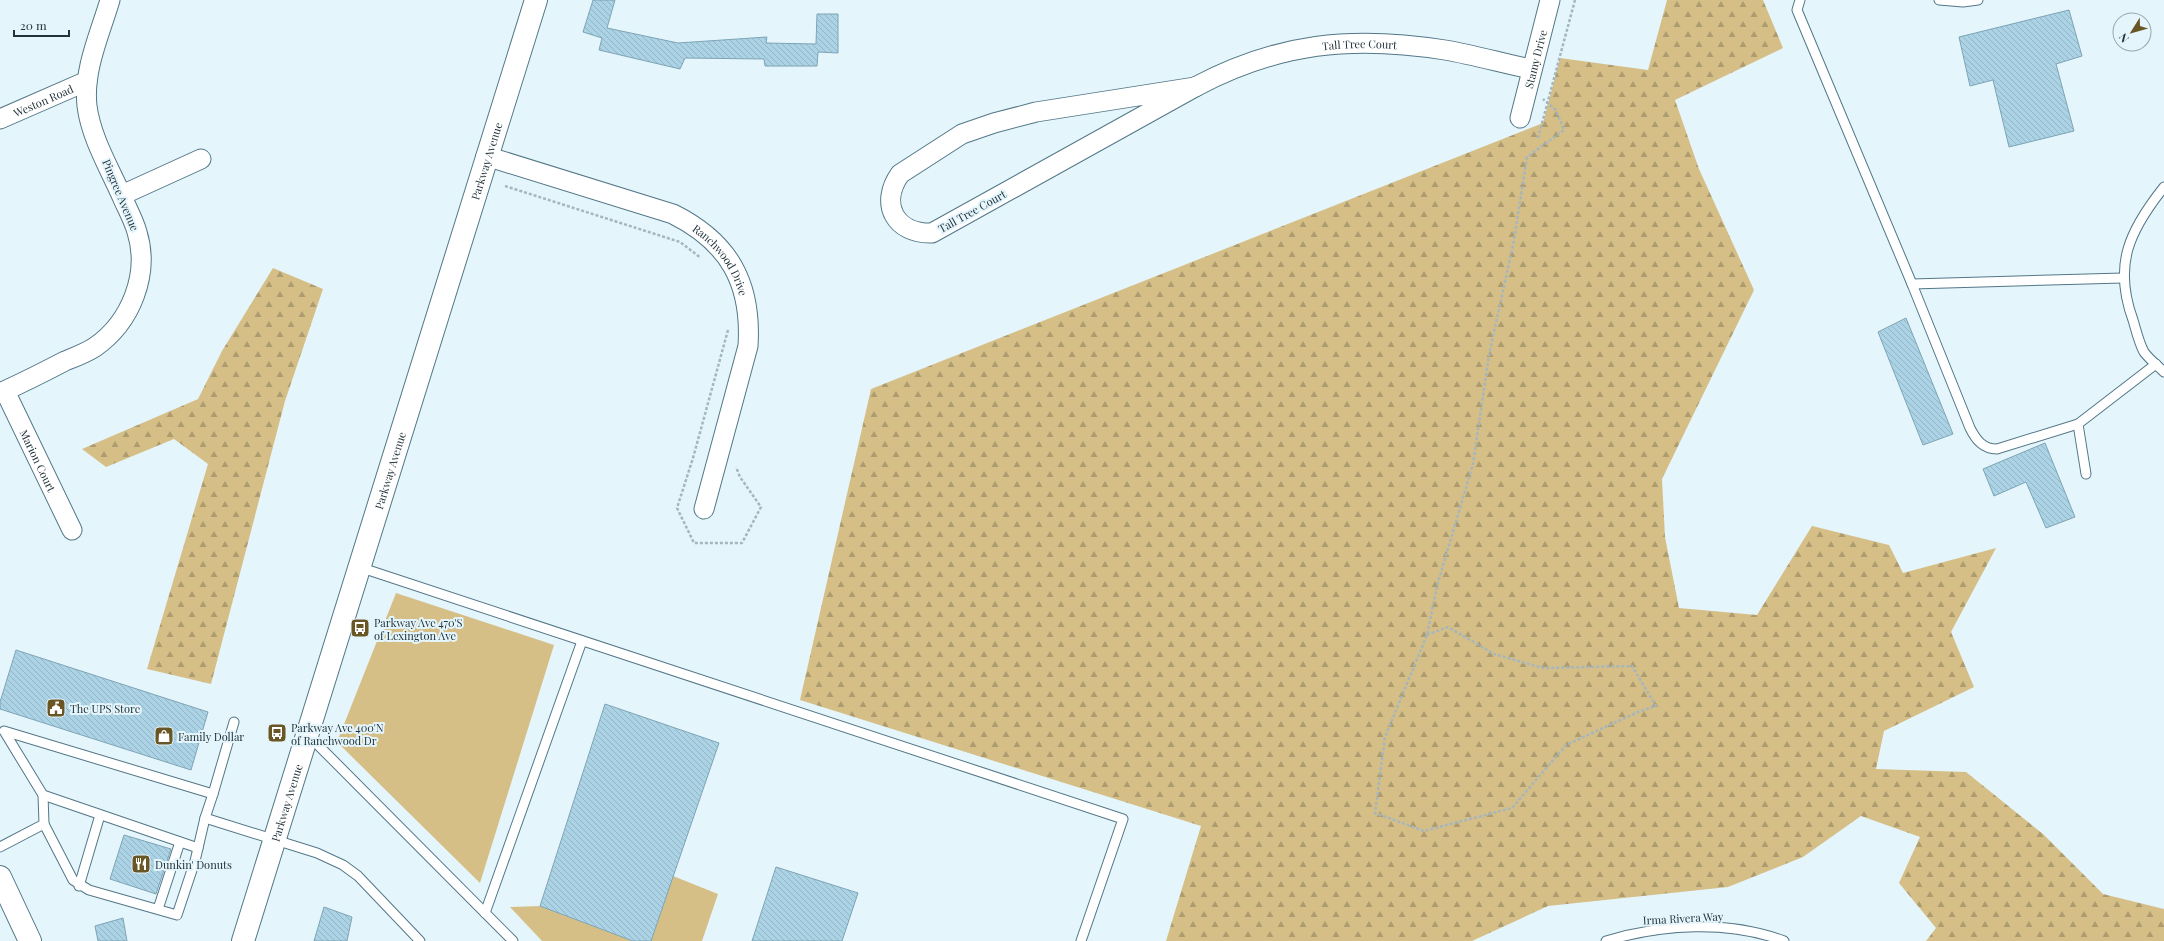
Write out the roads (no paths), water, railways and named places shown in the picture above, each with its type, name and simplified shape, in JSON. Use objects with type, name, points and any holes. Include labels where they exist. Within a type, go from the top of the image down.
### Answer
[{"type":"main road","name":"Parkway Avenue","points":[[243,941],[486,156],[536,0]]},
{"type":"main road","points":[[0,877],[30,941]]},
{"type":"street","name":"Pingree Avenue","points":[[3,392],[95,347],[113,332],[127,314],[136,294],[141,273],[141,253],[138,232],[92,129],[87,106],[87,80],[91,60],[110,0]]},
{"type":"street","name":"Stamy Drive","points":[[1520,118],[1550,0]]},
{"type":"street","name":"Tall Tree Court","points":[[1194,87],[1036,112],[994,122],[962,134],[900,174],[893,184],[890,197],[891,208],[897,221],[908,229],[919,233],[932,233],[1194,87],[1252,61],[1284,51],[1331,44],[1363,42],[1438,49],[1529,78]]},
{"type":"street","name":"Weston Road","points":[[0,120],[87,80]]},
{"type":"street","name":"Ranchwood Drive","points":[[486,156],[672,214],[691,223],[710,237],[726,255],[740,278],[747,300],[750,323],[748,346],[704,509]]},
{"type":"street","points":[[122,195],[200,159]]},
{"type":"street","name":"Marion Court","points":[[3,392],[72,530]]},
{"type":"lane","points":[[1800,0],[1797,10],[1912,284],[1970,428],[1981,445],[1988,449],[1997,449],[2078,424],[2156,364]]},
{"type":"lane","points":[[1938,0],[1964,2],[1978,0]]},
{"type":"lane","points":[[2164,187],[2143,214],[2129,245],[2123,278],[2128,308],[2144,352],[2164,372]]},
{"type":"lane","points":[[1912,284],[2123,278]]},
{"type":"lane","points":[[2078,424],[2086,474]]},
{"type":"lane","points":[[359,567],[1123,819],[1081,941]]},
{"type":"lane","points":[[485,913],[582,640]]},
{"type":"lane","points":[[213,794],[4,731],[43,795],[44,824],[73,880],[79,886],[177,915],[198,848],[205,818],[213,794],[234,722]]},
{"type":"lane","points":[[307,734],[512,941]]},
{"type":"lane","points":[[43,795],[198,848]]},
{"type":"lane","points":[[79,886],[100,815]]},
{"type":"lane","points":[[205,818],[316,853],[343,864],[358,876],[414,939]]},
{"type":"lane","points":[[0,847],[44,824]]},
{"type":"lane","points":[[158,909],[180,842]]},
{"type":"lane","name":"Irma Rivera Way","points":[[1606,941],[1627,934],[1699,927],[1730,928],[1766,934],[1784,941]]},
{"type":"place","name":"Parkway Ave 470'S of Lexington Ave","points":[[360,628]]},
{"type":"place","name":"The UPS Store","points":[[56,708]]},
{"type":"place","name":"Parkway Ave 400'N of Ranchwood Dr","points":[[277,733]]},
{"type":"place","name":"Family Dollar","points":[[164,736]]},
{"type":"place","name":"Dunkin' Donuts","points":[[141,864]]}]
